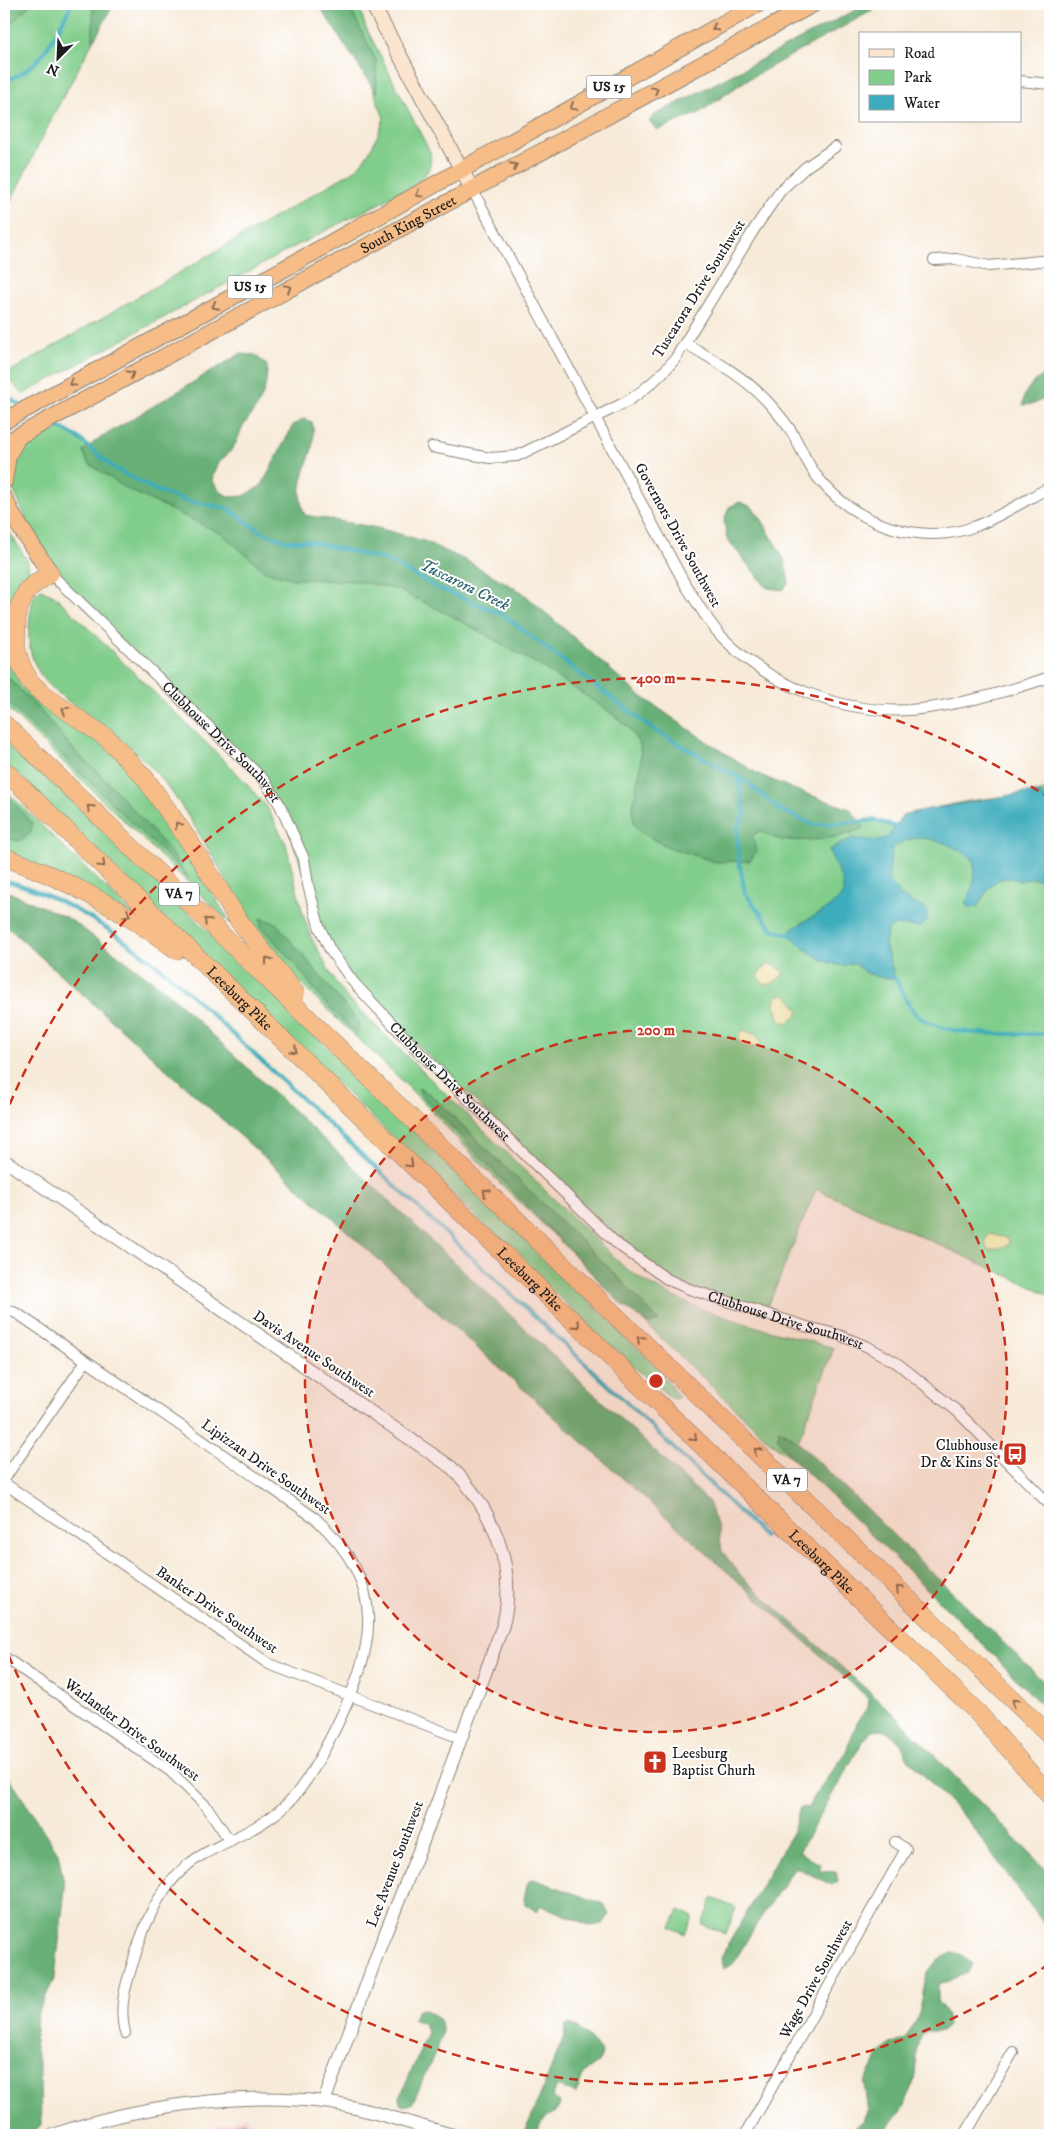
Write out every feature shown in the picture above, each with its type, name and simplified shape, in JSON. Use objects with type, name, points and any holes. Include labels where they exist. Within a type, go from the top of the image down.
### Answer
[{"type":"highway","name":"South King Street","points":[[9,418],[461,170],[758,4]]},
{"type":"highway","name":"South King Street","points":[[11,440],[813,4]]},
{"type":"highway","points":[[4,481],[4,465],[11,446],[11,440]]},
{"type":"highway","name":"Clubhouse Drive Southwest","points":[[4,498],[14,518],[50,573]]},
{"type":"highway","points":[[50,573],[28,589],[17,611],[16,648],[20,665],[30,682],[44,696],[107,738],[145,778],[192,844],[237,918],[268,960],[355,1065]]},
{"type":"highway","name":"Leesburg Pike","points":[[4,724],[1050,1736]]},
{"type":"highway","name":"Leesburg Pike","points":[[4,770],[977,1712],[1050,1796]]},
{"type":"highway","points":[[4,857],[55,877],[107,902],[152,931],[234,991]]},
{"type":"main road","points":[[372,4],[472,190]]},
{"type":"street","points":[[1022,81],[1050,84]]},
{"type":"street","name":"Tuscarora Drive Southwest","points":[[432,447],[490,458],[516,456],[628,401],[645,389],[663,374],[685,343],[755,228],[781,190],[806,167],[835,147]]},
{"type":"street","name":"Governors Drive Southwest","points":[[472,190],[686,586],[704,614],[723,638],[769,674],[794,688],[856,706],[888,710],[931,707],[983,696],[1050,677]]},
{"type":"street","points":[[934,260],[956,259],[989,266],[1050,260]]},
{"type":"street","points":[[685,343],[744,380],[765,399],[793,434],[818,478],[836,498],[873,522],[893,529],[913,532],[956,532],[976,526],[1050,487]]},
{"type":"street","name":"Clubhouse Drive Southwest","points":[[50,573],[264,780],[280,805],[304,859],[319,926],[330,950],[354,983],[413,1046],[617,1244],[666,1279],[689,1289],[804,1326],[839,1335],[868,1347],[897,1363],[958,1412],[1050,1505]]},
{"type":"street","name":"Davis Avenue Southwest","points":[[4,1160],[451,1467],[478,1498],[488,1515],[504,1560],[507,1603],[498,1639]]},
{"type":"street","name":"Lipizzan Drive Southwest","points":[[4,1308],[18,1314],[315,1518],[333,1535],[361,1579],[368,1607],[365,1655],[351,1696],[319,1761],[290,1801],[272,1817],[201,1856],[178,1874],[161,1893],[148,1915],[122,2001],[121,2017],[125,2032]]},
{"type":"street","points":[[4,1481],[86,1361]]},
{"type":"street","name":"Banker Drive Southwest","points":[[4,1481],[253,1656],[269,1664],[460,1738]]},
{"type":"street","name":"Lee Avenue Southwest","points":[[324,2102],[498,1639]]},
{"type":"street","name":"Warlander Drive Southwest","points":[[4,1657],[170,1772],[207,1806],[230,1841]]},
{"type":"street","name":"Wage Drive Southwest","points":[[745,2135],[906,1849],[895,1842]]},
{"type":"street","points":[[965,2135],[1013,2052]]},
{"type":"street","points":[[54,2135],[94,2122],[143,2110],[203,2103],[256,2100],[324,2102],[453,2135]]},
{"type":"shaded area","points":[[246,2116],[260,2129],[341,2131],[353,2135],[195,2135]]},
{"type":"green space","points":[[4,4],[113,4],[55,112],[4,215]]},
{"type":"green space","points":[[4,4],[31,4],[9,26],[4,28]]},
{"type":"green space","points":[[95,4],[114,4],[93,42],[93,7]]},
{"type":"green space","points":[[318,4],[348,4],[376,60],[377,94]]},
{"type":"green space","points":[[340,4],[359,4],[365,26],[430,152],[429,168],[424,176],[413,186],[292,248],[23,394],[4,375],[355,170],[365,159],[384,118]]},
{"type":"green space","points":[[867,4],[884,4],[745,81],[699,113],[658,130],[649,122],[653,116]]},
{"type":"green space","points":[[240,354],[255,355],[267,365],[266,384],[262,397],[243,427],[236,443],[216,467],[212,480],[219,490],[229,497],[244,496],[262,485],[293,425],[304,419],[312,422],[314,435],[301,490],[301,502],[305,515],[378,528],[424,541],[467,561],[522,592],[638,694],[706,741],[758,774],[793,789],[850,809],[864,827],[836,837],[801,841],[774,838],[760,831],[752,836],[757,851],[750,861],[716,862],[668,847],[642,833],[635,825],[632,812],[641,763],[640,745],[628,727],[607,710],[537,664],[452,616],[398,590],[357,581],[293,579],[265,571],[222,534],[127,489],[88,463],[83,451],[97,440]]},
{"type":"green space","points":[[1050,371],[1050,396],[1034,404],[1023,405],[1028,389],[1035,381]]},
{"type":"green space","points":[[60,426],[114,468],[333,546],[651,728],[845,821],[875,820],[896,827],[903,815],[974,800],[1039,793],[1050,786],[1050,1295],[816,1189],[765,1314],[689,1289],[639,1261],[354,983],[319,926],[308,885],[280,805],[252,768],[50,573],[12,487],[11,475],[13,465],[24,449]]},
{"type":"green space","points":[[740,502],[752,507],[762,520],[784,559],[789,582],[783,590],[767,588],[727,539],[724,521],[729,507]]},
{"type":"green space","points":[[4,523],[28,562],[29,575],[14,606],[9,626],[12,661],[141,780],[232,925],[4,705]]},
{"type":"green space","points":[[41,589],[54,595],[234,770],[267,807],[286,844],[303,914],[311,937],[334,980],[348,999],[623,1266],[671,1296],[697,1307],[724,1317],[834,1348],[798,1442],[812,1472],[770,1442],[563,1244],[495,1178],[416,1095],[313,995],[281,961],[249,918],[194,826],[164,782],[147,763],[114,734],[59,694],[45,680],[35,665],[30,647],[29,624],[34,595]]},
{"type":"green space","points":[[4,673],[166,846],[189,878],[4,699]]},
{"type":"green space","points":[[4,734],[655,1365],[679,1397],[676,1399],[671,1398],[616,1352],[4,763]]},
{"type":"green space","points":[[4,789],[135,916],[4,852]]},
{"type":"green space","points":[[4,792],[32,823],[31,833],[19,841],[4,838]]},
{"type":"green space","points":[[4,882],[6,891],[70,919],[167,992],[709,1502],[719,1531],[722,1551],[742,1577],[897,1717],[1050,1874],[1050,1932],[967,1820],[908,1759],[901,1744],[891,1734],[882,1730],[872,1731],[863,1741],[799,1852],[820,1864],[820,1871],[836,1872],[838,1881],[832,1885],[795,1867],[754,1928],[733,1964],[723,1969],[721,1957],[793,1831],[800,1807],[808,1808],[813,1797],[845,1754],[858,1720],[868,1707],[869,1699],[4,924]]},
{"type":"green space","points":[[260,918],[276,923],[359,1023],[357,1035],[323,1001],[295,964],[262,928]]},
{"type":"green space","points":[[418,1088],[430,1094],[615,1274],[659,1321],[648,1324],[620,1303],[422,1096]]},
{"type":"green space","points":[[779,1429],[798,1442],[1050,1688],[1050,1714],[971,1632],[791,1457],[778,1439]]},
{"type":"green space","points":[[4,1776],[8,1776],[58,1853],[65,1889],[55,1977],[37,2015],[35,2044],[40,2075],[41,2125],[33,2132],[19,2135],[4,2135]]},
{"type":"green space","points":[[533,1879],[604,1904],[609,1915],[603,1924],[591,1926],[540,1905],[537,1912],[525,1904],[524,1898],[528,1882]]},
{"type":"green space","points":[[712,1898],[736,1908],[726,1934],[702,1924]]},
{"type":"green space","points":[[679,1910],[693,1917],[685,1934],[671,1927]]},
{"type":"green space","points":[[954,1952],[962,1955],[972,1964],[968,1973],[938,1985],[938,2003],[946,2012],[948,2025],[942,2031],[927,2031],[920,2035],[911,2092],[903,2108],[881,2135],[843,2135],[863,2121],[868,2112],[864,2083],[880,2054],[890,2044],[905,2040],[916,2022],[929,1972],[942,1957]]},
{"type":"green space","points":[[424,2009],[433,2014],[441,2023],[442,2037],[412,2104],[403,2106],[400,2104],[400,2097],[428,2033],[424,2024],[412,2019],[418,2010]]},
{"type":"green space","points":[[570,2024],[588,2036],[602,2053],[599,2062],[584,2073],[576,2094],[557,2085],[552,2098],[560,2102],[558,2108],[544,2119],[534,2135],[524,2135],[563,2039],[566,2025]]},
{"type":"green space","points":[[244,2121],[250,2135],[207,2135]]},
{"type":"sand","points":[[768,964],[777,966],[784,974],[773,983],[764,985],[758,975]]},
{"type":"sand","points":[[786,994],[799,1011],[797,1016],[787,1023],[780,1020],[775,1004],[777,996]]},
{"type":"sand","points":[[743,1030],[758,1036],[761,1044],[751,1048],[740,1045],[738,1037]]},
{"type":"sand","points":[[989,1234],[1007,1238],[1009,1241],[1008,1245],[992,1250],[987,1249],[985,1241]]},
{"type":"water","points":[[1022,793],[1039,793],[1048,801],[1050,800],[1050,880],[1029,878],[1021,881],[1004,878],[998,880],[989,888],[977,907],[970,908],[965,904],[975,876],[972,858],[943,843],[922,838],[901,842],[892,849],[888,879],[901,896],[928,911],[927,921],[921,927],[895,925],[888,929],[885,945],[895,978],[874,976],[863,971],[856,964],[849,963],[844,966],[828,962],[808,951],[790,935],[793,928],[828,908],[843,895],[843,883],[829,850],[852,838],[878,841],[888,837],[903,815]]},
{"type":"waterway","points":[[4,81],[17,76],[38,60],[46,50],[72,4]]},
{"type":"waterway","name":"Tuscarora Creek","points":[[4,395],[22,406]]},
{"type":"waterway","name":"Tuscarora Creek","points":[[52,423],[77,437],[114,468],[155,490],[187,501],[227,508],[260,531],[286,541],[307,541],[386,560],[438,588],[502,614],[651,728],[748,783],[780,810],[814,825],[875,820],[896,827]]},
{"type":"waterway","points":[[738,777],[745,813],[737,829],[739,861],[745,893],[773,930],[790,935]]},
{"type":"waterway","points":[[4,880],[50,897],[93,920],[114,933],[173,978],[624,1400],[764,1536]]},
{"type":"waterway","points":[[895,978],[914,1012],[926,1021],[941,1027],[978,1033],[1050,1034]]},
{"type":"place","name":"Clubhouse Dr & Kins St","points":[[1015,1454]]},
{"type":"place","name":"Leesburg Baptist Churh","points":[[655,1762]]}]
